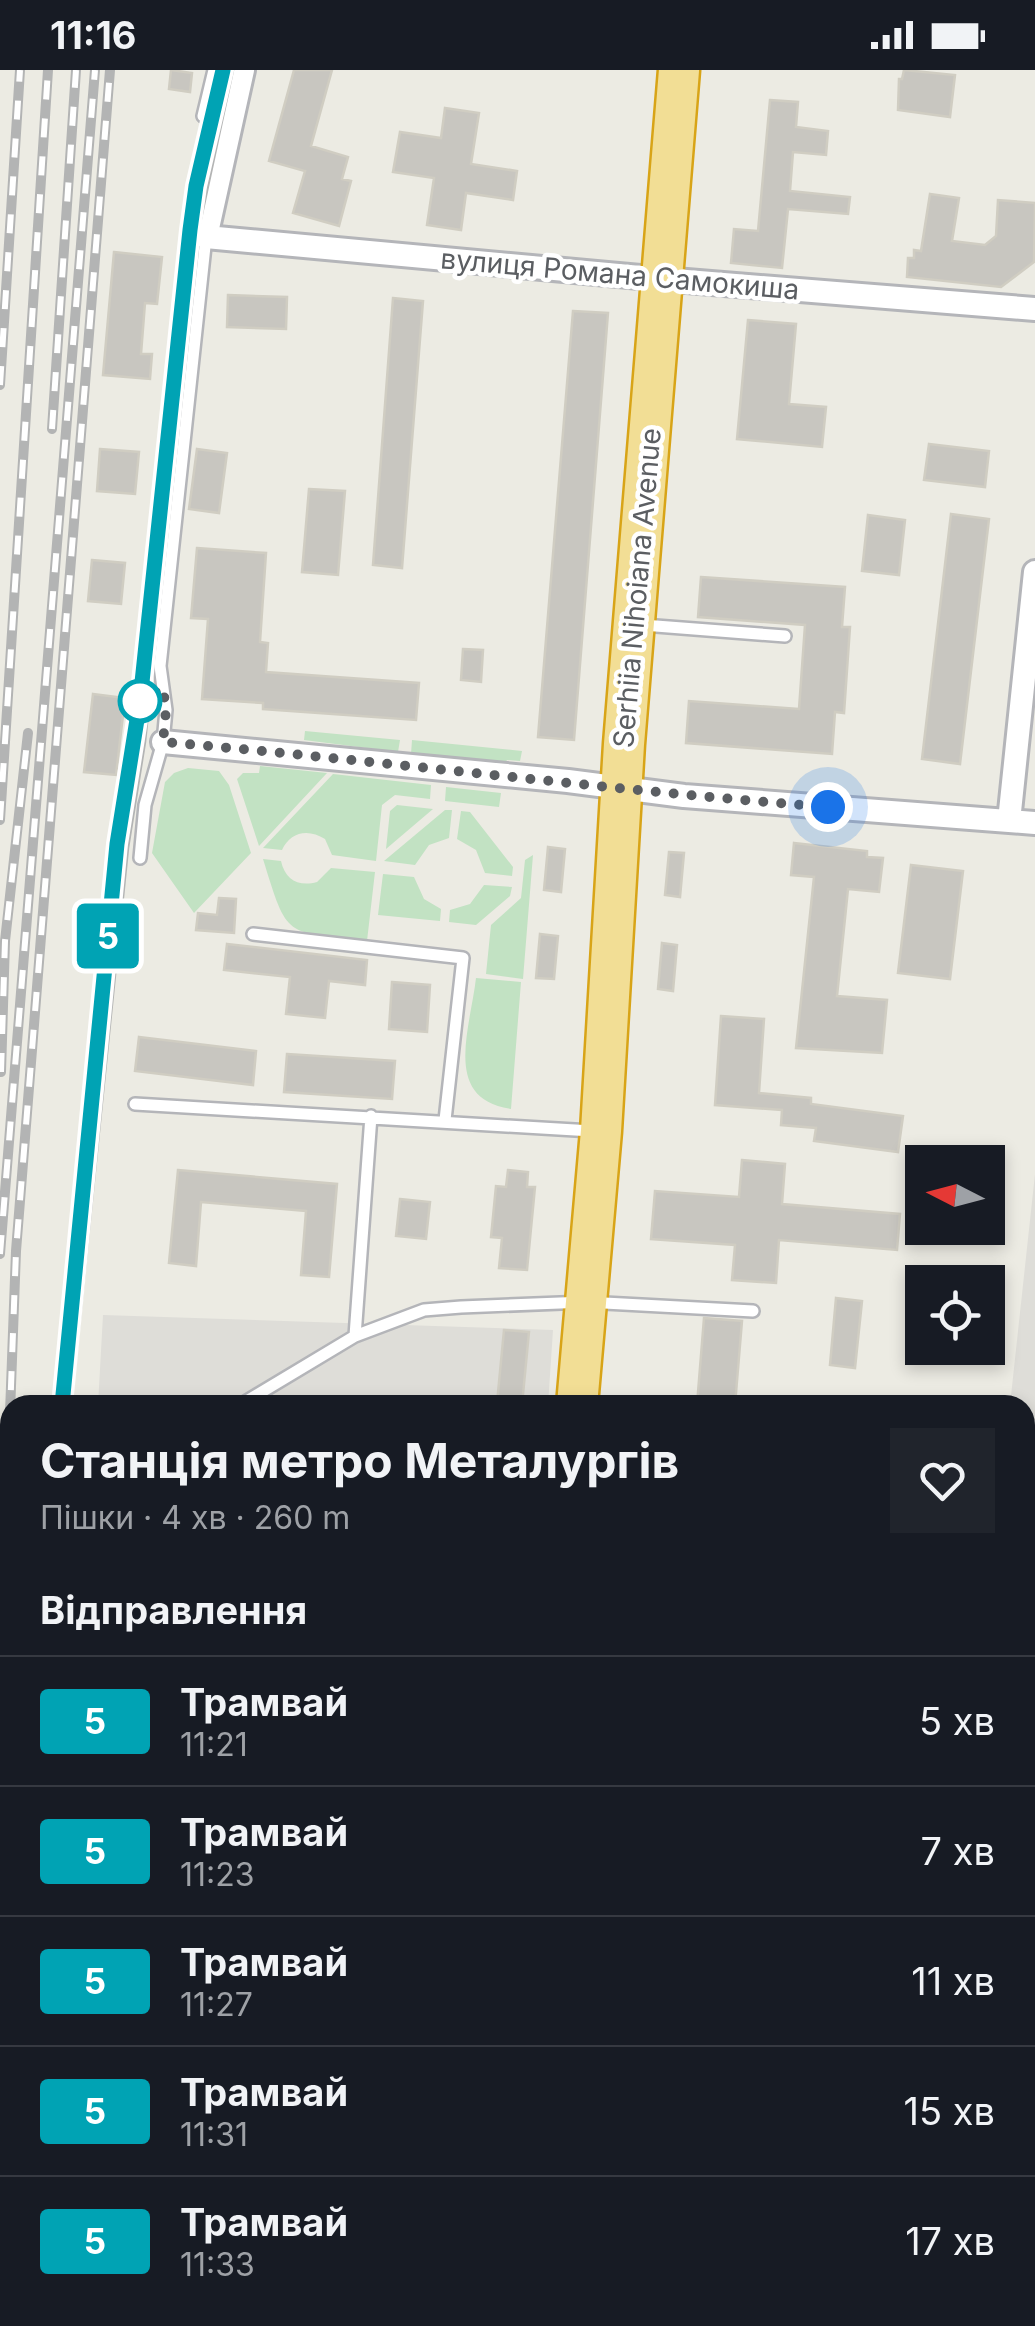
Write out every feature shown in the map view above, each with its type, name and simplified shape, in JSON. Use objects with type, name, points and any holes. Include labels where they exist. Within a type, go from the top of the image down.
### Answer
[{"type":"highway","name":"Serhiia Nihoiana Avenue","points":[[579,1395],[601,1131],[634,624],[679,70]]},
{"type":"street","points":[[206,237],[244,70]]},
{"type":"street","name":"вулиця Романа Самокиша","points":[[206,237],[1035,309]]},
{"type":"street","points":[[1009,821],[1035,572]]},
{"type":"street","points":[[163,742],[684,796],[1035,823]]},
{"type":"lane","points":[[202,116],[214,70]]},
{"type":"lane","points":[[140,858],[145,806],[163,742],[166,710],[160,666],[206,237]]},
{"type":"lane","points":[[634,624],[785,636]]},
{"type":"lane","points":[[253,934],[463,958],[445,1120]]},
{"type":"lane","points":[[135,1104],[601,1131]]},
{"type":"lane","points":[[355,1336],[371,1116]]},
{"type":"lane","points":[[257,1395],[355,1336],[424,1310],[586,1302],[753,1311]]},
{"type":"shaded area","points":[[1035,1174],[1035,1395],[1011,1395]]},
{"type":"shaded area","points":[[103,1315],[553,1330],[549,1395],[99,1395]]},
{"type":"green space","points":[[305,731],[400,740],[398,752],[304,740]]},
{"type":"green space","points":[[412,740],[522,751],[520,761],[507,760],[504,765],[411,754]]},
{"type":"green space","points":[[260,766],[327,773],[259,846],[237,779],[243,773],[259,773]]},
{"type":"green space","points":[[188,768],[219,771],[229,785],[251,853],[194,913],[152,853],[165,782],[174,773]]},
{"type":"green space","points":[[333,774],[431,785],[430,799],[395,795],[382,805],[376,861],[332,855],[325,839],[312,834],[295,836],[282,850],[263,848]]},
{"type":"green space","points":[[446,787],[501,793],[499,807],[445,801]]},
{"type":"green space","points":[[397,805],[433,809],[386,849],[390,811]]},
{"type":"green space","points":[[445,810],[452,810],[449,838],[429,845],[415,865],[384,861]]},
{"type":"green space","points":[[461,811],[470,812],[513,867],[512,876],[485,873],[476,850],[457,839]]},
{"type":"green space","points":[[533,855],[523,979],[486,974],[491,925],[521,898],[525,860]]},
{"type":"green space","points":[[263,859],[281,861],[289,877],[304,884],[317,882],[331,868],[375,872],[367,941],[319,935],[293,927],[278,905]]},
{"type":"green space","points":[[383,874],[414,877],[424,899],[441,909],[440,921],[378,915]]},
{"type":"green space","points":[[484,885],[512,887],[510,896],[476,925],[449,922],[450,910],[470,904]]},
{"type":"green space","points":[[476,978],[521,982],[511,1109],[489,1103],[476,1092],[468,1077],[466,1040]]},
{"type":"building","points":[[171,70],[192,73],[190,92],[169,89]]},
{"type":"building","points":[[294,70],[332,70],[311,146],[348,157],[342,179],[351,181],[339,226],[293,213],[305,171],[269,161]]},
{"type":"building","points":[[904,70],[955,75],[950,117],[898,110],[899,79]]},
{"type":"building","points":[[770,100],[798,102],[796,127],[828,131],[826,155],[793,152],[790,191],[850,197],[848,214],[788,209],[782,268],[731,263],[734,229],[758,231]]},
{"type":"building","points":[[445,108],[479,113],[471,164],[517,171],[513,200],[466,193],[461,230],[427,225],[434,178],[393,172],[400,132],[441,138]]},
{"type":"building","points":[[930,194],[959,198],[952,241],[985,245],[996,236],[998,200],[1035,203],[1034,262],[1001,287],[907,277],[908,258],[914,258],[914,250],[921,251]]},
{"type":"building","points":[[114,252],[162,257],[157,304],[145,303],[141,354],[152,354],[150,379],[103,375]]},
{"type":"building","points":[[228,295],[287,297],[286,329],[227,327]]},
{"type":"building","points":[[393,298],[423,301],[402,568],[373,565]]},
{"type":"building","points":[[573,311],[608,313],[574,740],[538,737]]},
{"type":"building","points":[[748,320],[796,324],[789,404],[826,407],[822,447],[737,439]]},
{"type":"building","points":[[929,444],[989,451],[985,487],[924,480]]},
{"type":"building","points":[[100,449],[139,452],[135,494],[97,491]]},
{"type":"building","points":[[197,449],[227,453],[219,513],[189,509]]},
{"type":"building","points":[[309,489],[345,491],[338,575],[302,572]]},
{"type":"building","points":[[951,514],[989,519],[960,764],[922,759]]},
{"type":"building","points":[[868,515],[905,520],[899,575],[862,571]]},
{"type":"building","points":[[197,548],[266,553],[260,642],[268,643],[266,672],[419,683],[416,720],[263,709],[263,703],[202,699],[208,619],[191,618]]},
{"type":"building","points":[[92,560],[125,563],[121,604],[88,601]]},
{"type":"building","points":[[701,577],[845,587],[842,627],[850,627],[844,713],[835,712],[832,754],[686,743],[689,701],[799,709],[805,625],[698,617]]},
{"type":"building","points":[[463,649],[483,650],[481,682],[461,680]]},
{"type":"building","points":[[93,694],[125,698],[116,775],[84,772]]},
{"type":"building","points":[[794,843],[867,851],[867,857],[883,858],[879,892],[848,889],[837,996],[887,1000],[882,1053],[796,1048],[814,877],[791,875]]},
{"type":"building","points":[[548,847],[565,849],[561,892],[544,890]]},
{"type":"building","points":[[669,852],[684,853],[680,897],[665,895]]},
{"type":"building","points":[[911,865],[963,871],[950,979],[898,973]]},
{"type":"building","points":[[219,898],[236,899],[234,933],[196,930],[198,913],[217,915]]},
{"type":"building","points":[[540,934],[558,936],[554,979],[536,978]]},
{"type":"building","points":[[662,943],[677,945],[673,991],[658,989]]},
{"type":"building","points":[[227,944],[367,960],[365,985],[329,981],[325,1018],[286,1014],[290,977],[224,970]]},
{"type":"building","points":[[392,982],[430,985],[427,1032],[389,1029]]},
{"type":"building","points":[[721,1016],[764,1019],[759,1093],[811,1098],[811,1104],[903,1116],[898,1152],[814,1141],[816,1128],[781,1125],[782,1110],[715,1105]]},
{"type":"building","points":[[139,1037],[256,1051],[253,1085],[135,1071]]},
{"type":"building","points":[[287,1054],[395,1061],[392,1099],[284,1092]]},
{"type":"building","points":[[742,1160],[785,1164],[782,1204],[900,1214],[897,1250],[779,1240],[776,1283],[732,1280],[735,1245],[651,1239],[655,1191],[739,1197]]},
{"type":"building","points":[[178,1170],[337,1184],[329,1277],[301,1275],[306,1211],[201,1202],[196,1266],[169,1263]]},
{"type":"building","points":[[508,1170],[528,1172],[527,1187],[535,1187],[527,1270],[499,1268],[502,1238],[491,1237],[496,1186],[506,1187]]},
{"type":"building","points":[[400,1199],[430,1202],[426,1239],[396,1236]]},
{"type":"building","points":[[836,1298],[862,1301],[855,1368],[830,1365]]},
{"type":"building","points":[[704,1318],[742,1321],[736,1395],[698,1395]]},
{"type":"building","points":[[504,1330],[529,1332],[523,1395],[498,1395]]},
{"type":"tram line","name":"5","points":[[63,1395],[117,844],[140,701],[190,230],[196,186],[223,70]]},
{"type":"tram line","points":[[72,1395],[128,848],[145,742],[199,228],[233,70]]},
{"type":"railway","points":[[0,385],[20,70]]},
{"type":"railway","points":[[0,820],[48,70]]},
{"type":"railway","points":[[52,429],[76,70]]},
{"type":"railway","points":[[0,1254],[95,70]]},
{"type":"railway","points":[[11,1395],[16,1251],[110,70]]},
{"type":"railway","points":[[1,1072],[5,941],[28,733]]},
{"type":"route","points":[[140,701],[163,688],[163,742],[684,796],[828,807]]}]
